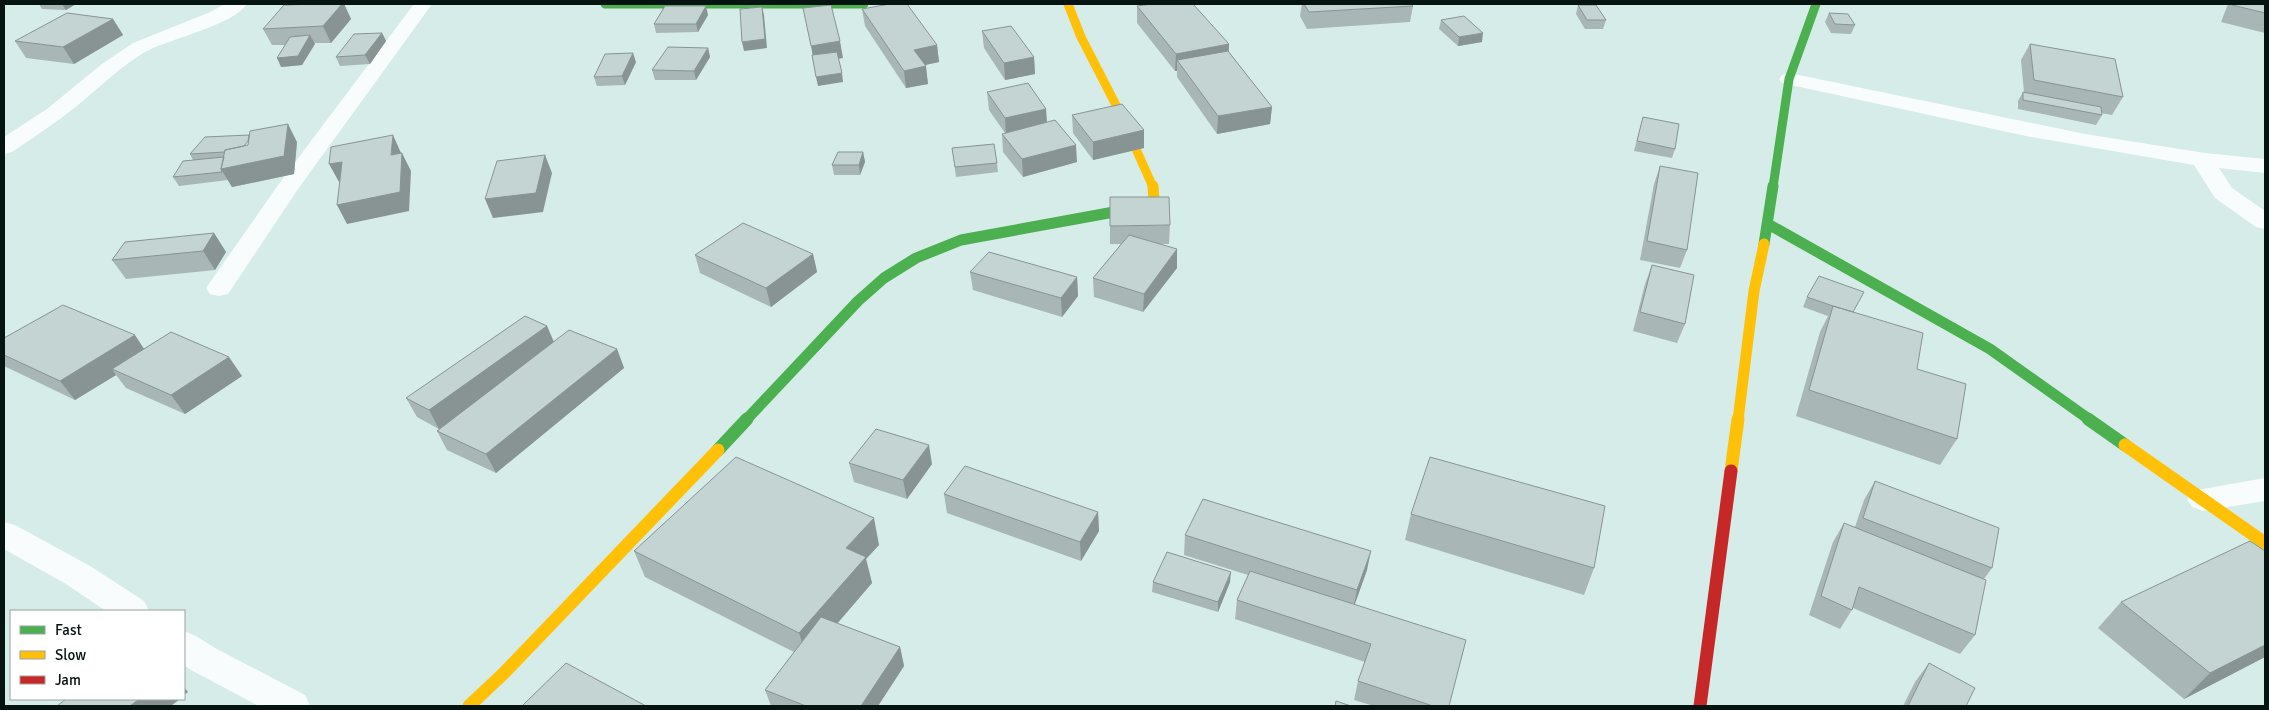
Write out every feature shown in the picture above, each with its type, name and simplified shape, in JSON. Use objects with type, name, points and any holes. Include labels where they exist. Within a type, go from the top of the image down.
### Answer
[{"type":"street","points":[[4,147],[60,109],[115,64],[140,47],[172,33],[210,21],[238,4]]},
{"type":"street","points":[[219,288],[300,171],[423,4]]},
{"type":"street","points":[[605,4],[864,4]]},
{"type":"street","points":[[469,706],[503,674],[673,498],[858,301],[884,278],[916,258],[961,240],[1136,208],[1154,201],[1154,190],[1115,102],[1081,37],[1068,4]]},
{"type":"street","points":[[1700,706],[1754,290],[1768,224],[1789,79],[1816,4]]},
{"type":"street","points":[[1789,79],[2106,146],[2203,160],[2265,166]]},
{"type":"street","points":[[2203,160],[2223,193],[2265,222]]},
{"type":"street","points":[[1768,224],[1990,349],[2265,543]]},
{"type":"street","points":[[2203,499],[2265,489]]},
{"type":"street","points":[[4,534],[78,575],[130,610]]},
{"type":"street","points":[[185,647],[203,659],[292,706]]},
{"type":"building","points":[[342,4],[323,26],[263,29],[284,5]]},
{"type":"building","points":[[890,4],[907,4],[937,45],[914,50],[926,66],[904,71],[862,9]]},
{"type":"building","points":[[1193,4],[1229,44],[1176,54],[1137,6]]},
{"type":"building","points":[[1304,4],[1411,4],[1413,6],[1309,12]]},
{"type":"building","points":[[2265,4],[2265,13],[2232,5]]},
{"type":"building","points":[[831,5],[840,41],[811,46],[803,8]]},
{"type":"building","points":[[1578,5],[1596,5],[1606,20],[1587,20]]},
{"type":"building","points":[[665,6],[706,6],[696,24],[654,24]]},
{"type":"building","points":[[762,7],[765,39],[742,42],[740,9]]},
{"type":"building","points":[[67,13],[113,19],[63,47],[15,41]]},
{"type":"building","points":[[1829,13],[1848,14],[1855,25],[1835,24]]},
{"type":"building","points":[[1464,16],[1483,33],[1459,37],[1441,20]]},
{"type":"building","points":[[1011,26],[1034,57],[1004,63],[982,31]]},
{"type":"building","points":[[382,33],[365,55],[336,57],[354,34]]},
{"type":"building","points":[[310,35],[298,56],[277,58],[290,37]]},
{"type":"building","points":[[2030,44],[2115,59],[2123,97],[2034,80]]},
{"type":"building","points":[[668,47],[708,48],[694,71],[652,70]]},
{"type":"building","points":[[1228,51],[1272,107],[1218,116],[1177,60]]},
{"type":"building","points":[[837,52],[842,73],[816,77],[812,55]]},
{"type":"building","points":[[633,53],[622,76],[594,77],[605,54]]},
{"type":"building","points":[[1028,83],[1046,109],[1005,118],[987,92]]},
{"type":"building","points":[[2023,92],[2101,107],[2102,115],[2023,100]]},
{"type":"building","points":[[1122,104],[1144,130],[1093,142],[1072,115]]},
{"type":"building","points":[[1643,117],[1679,124],[1675,149],[1637,141]]},
{"type":"building","points":[[1055,120],[1076,145],[1022,159],[1002,134]]},
{"type":"building","points":[[288,124],[284,156],[221,169],[225,150],[248,145],[250,131]]},
{"type":"building","points":[[249,135],[248,141],[244,146],[225,150],[224,152],[190,154],[205,137]]},
{"type":"building","points":[[393,135],[391,155],[402,153],[400,192],[337,205],[342,162],[329,164],[331,147]]},
{"type":"building","points":[[994,144],[997,163],[955,167],[952,148]]},
{"type":"building","points":[[838,152],[863,152],[859,165],[832,165]]},
{"type":"building","points":[[545,155],[536,193],[485,199],[497,161]]},
{"type":"building","points":[[224,157],[222,172],[173,177],[183,161]]},
{"type":"building","points":[[1660,166],[1698,173],[1687,250],[1647,241]]},
{"type":"building","points":[[1110,197],[1169,197],[1170,225],[1110,226]]},
{"type":"building","points":[[743,223],[813,254],[766,288],[695,255]]},
{"type":"building","points":[[214,233],[203,251],[112,260],[125,242]]},
{"type":"building","points":[[1129,235],[1177,249],[1144,294],[1093,278]]},
{"type":"building","points":[[989,252],[1077,277],[1061,298],[970,272]]},
{"type":"building","points":[[1652,265],[1694,275],[1685,324],[1640,312]]},
{"type":"building","points":[[1819,276],[1864,292],[1853,312],[1807,297]]},
{"type":"building","points":[[63,305],[135,335],[60,381],[4,355],[4,338]]},
{"type":"building","points":[[1833,306],[1923,333],[1917,369],[1966,384],[1957,439],[1809,390]]},
{"type":"building","points":[[525,316],[547,326],[429,410],[406,398]]},
{"type":"building","points":[[569,330],[617,349],[486,454],[437,431]]},
{"type":"building","points":[[171,332],[229,357],[171,395],[112,369]]},
{"type":"building","points":[[876,429],[929,445],[903,480],[849,463]]},
{"type":"building","points":[[736,457],[874,518],[846,548],[866,557],[799,633],[634,551]]},
{"type":"building","points":[[1430,457],[1605,506],[1594,568],[1411,514]]},
{"type":"building","points":[[965,466],[1098,512],[1080,542],[944,494]]},
{"type":"building","points":[[1875,481],[1999,528],[1992,568],[1863,518]]},
{"type":"building","points":[[1203,499],[1371,551],[1357,590],[1185,535]]},
{"type":"building","points":[[1844,523],[1986,580],[1975,635],[1859,587],[1852,610],[1821,596]]},
{"type":"building","points":[[2250,541],[2265,551],[2265,645],[2210,673],[2121,602]]},
{"type":"building","points":[[1167,552],[1231,572],[1218,602],[1153,582]]},
{"type":"building","points":[[1250,571],[1466,640],[1449,706],[1433,706],[1358,681],[1371,644],[1237,600]]},
{"type":"building","points":[[821,617],[900,647],[861,706],[806,706],[765,690]]},
{"type":"building","points":[[566,663],[646,706],[522,706]]},
{"type":"building","points":[[1929,663],[1975,688],[1966,706],[1908,706]]},
{"type":"building","points":[[65,700],[138,700],[130,706],[57,706]]},
{"type":"building","points":[[1336,701],[1351,706],[1335,706]]},
{"type":"traffic: fast","points":[[605,4],[864,4]]},
{"type":"traffic: fast","points":[[1764,244],[1789,79],[1816,4]]},
{"type":"traffic: fast","points":[[718,450],[858,301],[884,278],[916,258],[961,240],[1136,208],[1152,202]]},
{"type":"traffic: fast","points":[[1768,224],[1990,349],[2125,445]]},
{"type":"traffic: slow","points":[[1068,4],[1081,37],[1119,111],[1154,189],[1154,201],[1152,202]]},
{"type":"traffic: slow","points":[[1731,471],[1754,291],[1764,244]]},
{"type":"traffic: slow","points":[[2125,445],[2265,543]]},
{"type":"traffic: slow","points":[[469,706],[503,674],[718,450]]},
{"type":"traffic: jam","points":[[1700,706],[1731,471]]}]
